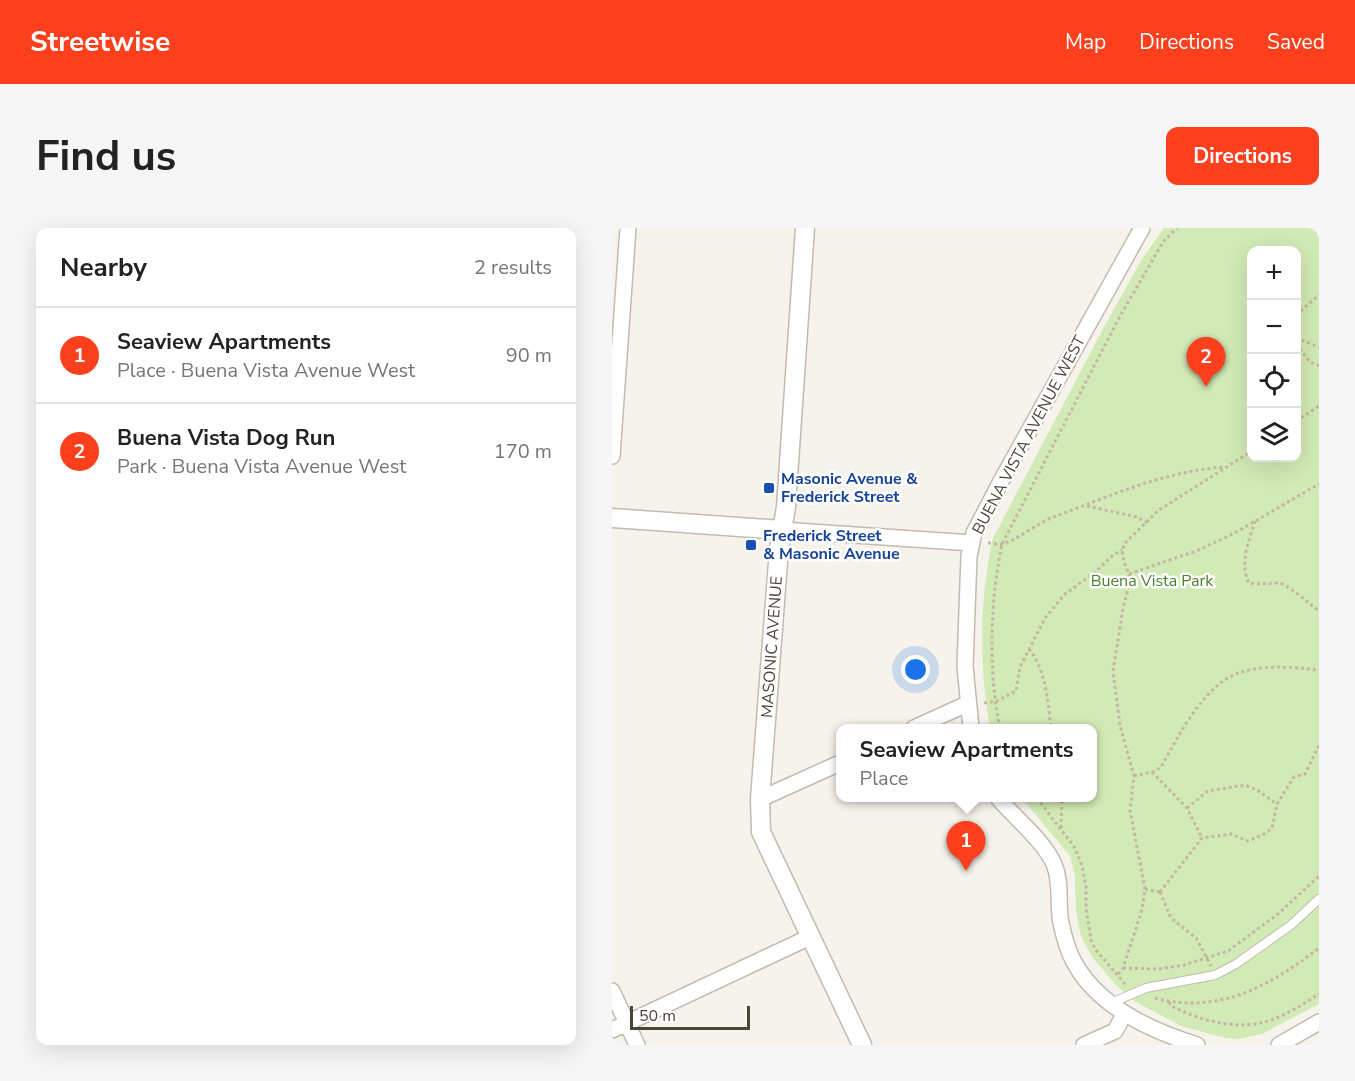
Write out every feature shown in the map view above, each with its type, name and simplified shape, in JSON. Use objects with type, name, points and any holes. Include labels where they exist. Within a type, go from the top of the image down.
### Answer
[{"type":"street","points":[[612,456],[628,228]]},
{"type":"street","name":"MASONIC AVENUE","points":[[805,228],[786,507],[779,549],[760,799],[762,832],[862,1045]]},
{"type":"street","name":"BUENA VISTA AVENUE WEST","points":[[970,724],[965,666],[969,556],[980,543],[977,525],[1142,228]]},
{"type":"street","points":[[612,518],[980,543]]},
{"type":"street","points":[[925,724],[967,704]]},
{"type":"street","points":[[760,799],[836,765]]},
{"type":"street","points":[[1001,802],[1053,863],[1059,878],[1060,919],[1066,946],[1075,965],[1092,986],[1125,1013],[1163,1034],[1197,1045]]},
{"type":"street","points":[[612,1030],[812,936]]},
{"type":"street","points":[[612,991],[637,1045]]},
{"type":"street","points":[[1084,1045],[1115,1031],[1125,1013]]},
{"type":"street","points":[[1280,1045],[1319,1022]]},
{"type":"lane","points":[[1111,1003],[1146,988],[1215,975],[1291,924],[1319,899]]},
{"type":"path","points":[[999,724],[993,676],[993,645],[996,578],[1002,544],[1112,332],[1163,242],[1177,228]]},
{"type":"path","points":[[1301,311],[1319,295]]},
{"type":"path","points":[[1301,340],[1319,347]]},
{"type":"path","points":[[1301,350],[1310,362],[1319,366]]},
{"type":"path","points":[[1301,418],[1319,406]]},
{"type":"path","points":[[985,702],[997,701],[1016,691],[1020,667],[1029,649],[1045,618],[1065,594],[1122,550],[1126,542],[1160,510],[1247,454]]},
{"type":"path","points":[[980,543],[1002,544],[1048,519],[1173,475],[1205,468],[1226,467]]},
{"type":"path","points":[[1129,574],[1196,551],[1233,534],[1319,484]]},
{"type":"path","points":[[1085,506],[1137,517],[1148,523]]},
{"type":"path","points":[[1255,521],[1246,552],[1244,575],[1249,583],[1260,585],[1280,583],[1319,611]]},
{"type":"path","points":[[1118,974],[1123,968],[1142,910],[1145,889],[1130,810],[1134,776],[1120,725],[1113,672],[1123,608],[1131,579],[1122,550]]},
{"type":"path","points":[[1029,649],[1038,660],[1050,724]]},
{"type":"path","points":[[1134,776],[1152,772],[1161,767],[1200,705],[1215,687],[1233,675],[1262,668],[1319,670]]},
{"type":"path","points":[[1160,892],[1202,838],[1231,834],[1248,841],[1272,828],[1277,804],[1294,777],[1305,774],[1319,745]]},
{"type":"path","points":[[1152,772],[1187,808],[1202,838]]},
{"type":"path","points":[[1187,808],[1208,791],[1245,785],[1257,790],[1277,804]]},
{"type":"path","points":[[1040,802],[1076,848],[1083,866],[1091,940],[1103,960],[1118,974],[1126,986],[1137,993],[1169,1002],[1196,1004],[1234,997],[1256,989],[1282,975],[1319,948]]},
{"type":"path","points":[[1054,838],[1063,829],[1062,802]]},
{"type":"path","points":[[1123,968],[1160,969],[1184,966],[1228,951],[1278,914],[1319,876]]},
{"type":"path","points":[[1145,889],[1160,892]]},
{"type":"path","points":[[1160,892],[1171,918],[1196,938],[1215,975]]},
{"type":"path","points":[[1169,1002],[1178,1010],[1216,1023],[1245,1024],[1266,1022],[1319,994]]},
{"type":"green space","name":"Buena Vista Park","points":[[1164,228],[1319,228],[1319,1004],[1262,1034],[1239,1039],[1225,1038],[1181,1026],[1134,1001],[1115,984],[1092,957],[1081,936],[1076,911],[1075,876],[1070,856],[1025,802],[1097,802],[1097,724],[989,724],[982,657],[982,633],[985,585],[993,538],[1104,327],[1142,259]]},
{"type":"place","name":"Buena Vista Dog Run","points":[[1206,387]]},
{"type":"place","name":"Masonic Avenue & Frederick Street","points":[[769,488]]},
{"type":"place","name":"Frederick Street & Masonic Avenue","points":[[751,545]]},
{"type":"place","name":"Seaview Apartments","points":[[966,871]]}]
